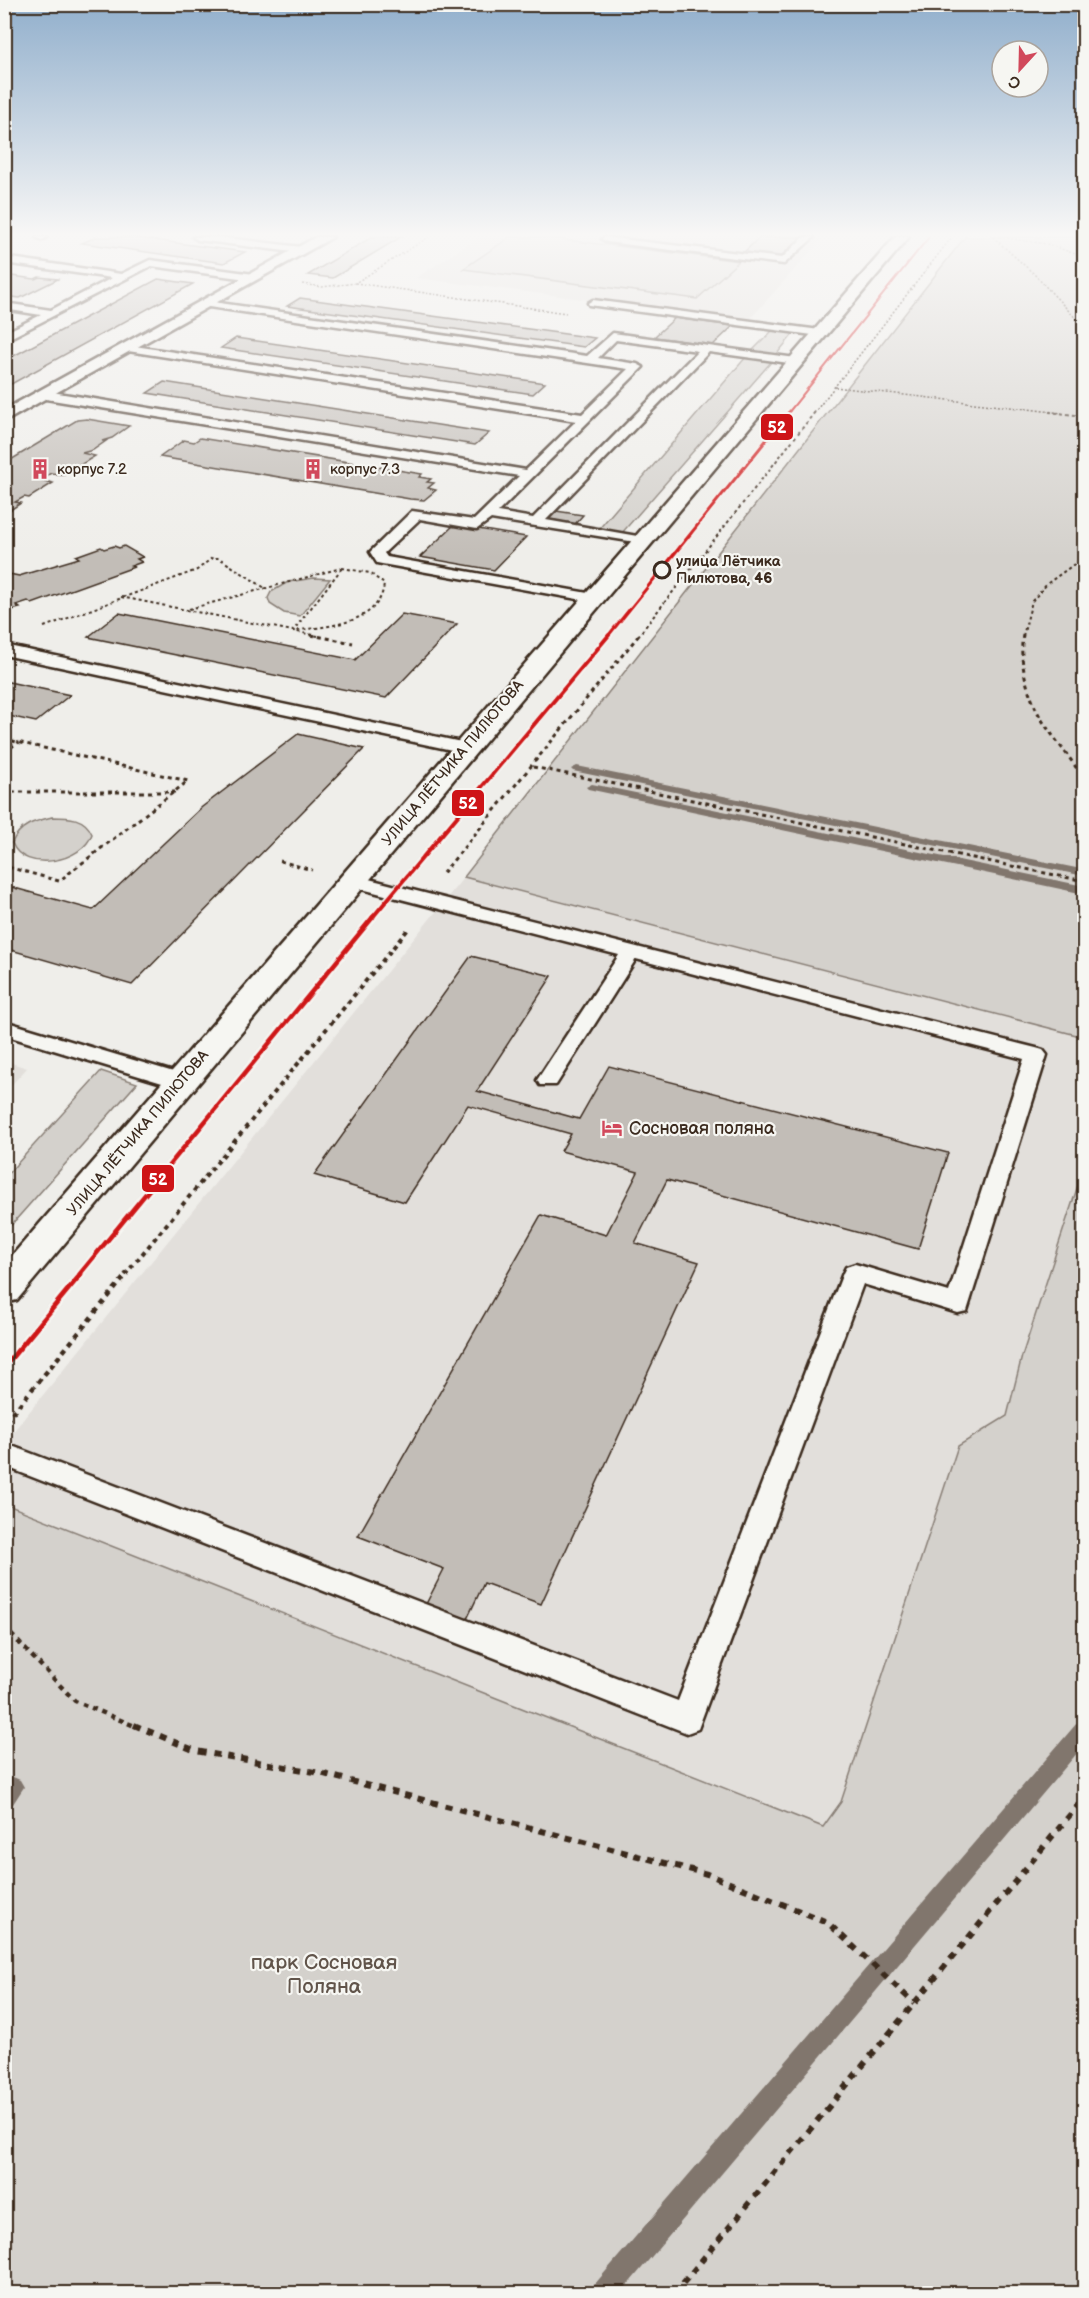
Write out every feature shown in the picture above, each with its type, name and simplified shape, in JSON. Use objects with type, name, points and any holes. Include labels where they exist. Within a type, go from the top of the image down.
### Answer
[{"type":"street","points":[[4,417],[135,344]]},
{"type":"street","name":"УЛИЦА ЛЁТЧИКА ПИЛЮТОВА","points":[[4,1290],[810,344]]},
{"type":"lane","points":[[482,344],[638,367],[477,525],[417,514],[377,552],[382,560],[594,598]]},
{"type":"lane","points":[[590,360],[605,344]]},
{"type":"lane","points":[[672,344],[796,361]]},
{"type":"lane","points":[[128,348],[584,418]]},
{"type":"lane","points":[[537,522],[706,349]]},
{"type":"lane","points":[[46,395],[528,474]]},
{"type":"lane","points":[[488,514],[643,541]]},
{"type":"lane","points":[[4,650],[466,748]]},
{"type":"lane","points":[[4,1454],[687,1719],[855,1274],[958,1305],[1036,1055],[353,881]]},
{"type":"lane","points":[[548,1080],[630,953]]},
{"type":"lane","points":[[4,1028],[182,1082]]},
{"type":"path","points":[[439,878],[533,767],[868,344]]},
{"type":"path","points":[[835,387],[1084,416]]},
{"type":"path","points":[[1084,557],[1048,583],[1032,602],[1022,638],[1026,680],[1043,722],[1070,755],[1084,780]]},
{"type":"path","points":[[36,630],[197,570],[212,558],[219,558],[265,588]]},
{"type":"path","points":[[292,631],[342,568]]},
{"type":"path","points":[[187,610],[342,568],[370,573],[384,584],[385,596],[379,606],[362,616],[333,625],[292,631]]},
{"type":"path","points":[[121,597],[353,643]]},
{"type":"path","points":[[4,739],[189,781],[59,881],[4,866]]},
{"type":"path","points":[[4,752],[19,742]]},
{"type":"path","points":[[533,767],[1084,881]]},
{"type":"path","points":[[4,792],[175,792]]},
{"type":"path","points":[[4,1423],[413,924],[422,898]]},
{"type":"path","points":[[4,1627],[75,1701],[196,1751],[320,1773],[511,1825],[707,1874],[827,1922],[914,2004]]},
{"type":"path","points":[[674,2294],[1084,1798]]},
{"type":"shaded area","points":[[464,877],[1084,1037],[1084,1169],[871,1846],[5,1504],[4,1443]]},
{"type":"shaded area","points":[[4,1061],[27,1068],[5,1092]]},
{"type":"green space","points":[[759,344],[785,344],[776,355],[751,352]]},
{"type":"green space","points":[[881,344],[1084,344],[1084,1037],[464,877]]},
{"type":"green space","points":[[746,357],[772,361],[621,534],[598,530]]},
{"type":"green space","points":[[314,578],[330,579],[300,616],[284,613],[270,604],[268,598],[271,592],[288,582]]},
{"type":"green space","points":[[52,817],[81,821],[92,834],[77,852],[53,861],[28,859],[19,853],[12,843],[19,832],[34,822]]},
{"type":"green space","points":[[101,1071],[137,1083],[5,1232],[5,1177]]},
{"type":"green space","name":"парк Сосновая Поляна","points":[[1084,1167],[1084,2293],[5,2293],[5,1504],[823,1827],[841,1802],[958,1446],[1007,1416],[1022,1356]]},
{"type":"building","points":[[35,344],[84,344],[4,388],[4,361]]},
{"type":"building","points":[[227,344],[279,344],[545,383],[533,394],[221,348]]},
{"type":"building","points":[[564,344],[587,344],[584,347]]},
{"type":"building","points":[[164,382],[489,433],[475,445],[147,393]]},
{"type":"building","name":"корпус 7.2","points":[[87,419],[129,426],[112,438],[102,441],[106,441],[93,450],[82,453],[95,456],[64,475],[51,473],[40,480],[53,483],[29,498],[24,497],[15,502],[21,503],[4,514],[4,464],[77,420]]},
{"type":"building","name":"корпус 7.3","points":[[200,438],[422,474],[419,477],[431,479],[427,482],[434,483],[428,488],[436,490],[424,500],[410,499],[160,457],[184,440],[194,442]]},
{"type":"building","points":[[556,511],[583,515],[575,524],[548,519]]},
{"type":"building","points":[[454,525],[526,537],[494,570],[420,557]]},
{"type":"building","points":[[114,546],[119,548],[124,546],[143,557],[137,559],[142,562],[131,566],[134,567],[32,604],[28,601],[16,605],[20,608],[4,612],[4,573],[19,576],[79,558],[76,556],[101,547],[104,549]]},
{"type":"building","points":[[119,613],[355,660],[402,614],[457,624],[386,698],[88,637]]},
{"type":"building","points":[[4,681],[70,695],[36,722],[4,715]]},
{"type":"building","points":[[298,734],[364,749],[132,985],[4,948],[4,885],[93,910],[202,807]]},
{"type":"building","points":[[471,956],[552,976],[477,1091],[579,1119],[609,1066],[948,1153],[918,1249],[667,1180],[635,1243],[699,1262],[541,1604],[484,1583],[467,1619],[426,1604],[444,1569],[358,1536],[541,1215],[606,1235],[638,1172],[561,1151],[571,1134],[468,1105],[405,1202],[314,1175]]},
{"type":"waterway","points":[[577,769],[1081,873]]},
{"type":"waterway","points":[[592,787],[1084,890]]},
{"type":"waterway","points":[[603,2294],[1084,1730]]},
{"type":"waterway","points":[[4,1800],[13,1787]]},
{"type":"transit line","name":"52","points":[[4,1367],[394,891],[644,593],[843,344]]},
{"type":"place","name":"корпус 7.2","points":[[40,469]]},
{"type":"place","name":"корпус 7.3","points":[[313,469]]},
{"type":"place","name":"улица Лётчика Пилютова, 46","points":[[662,570]]},
{"type":"place","name":"Сосновая поляна","points":[[612,1128]]}]
